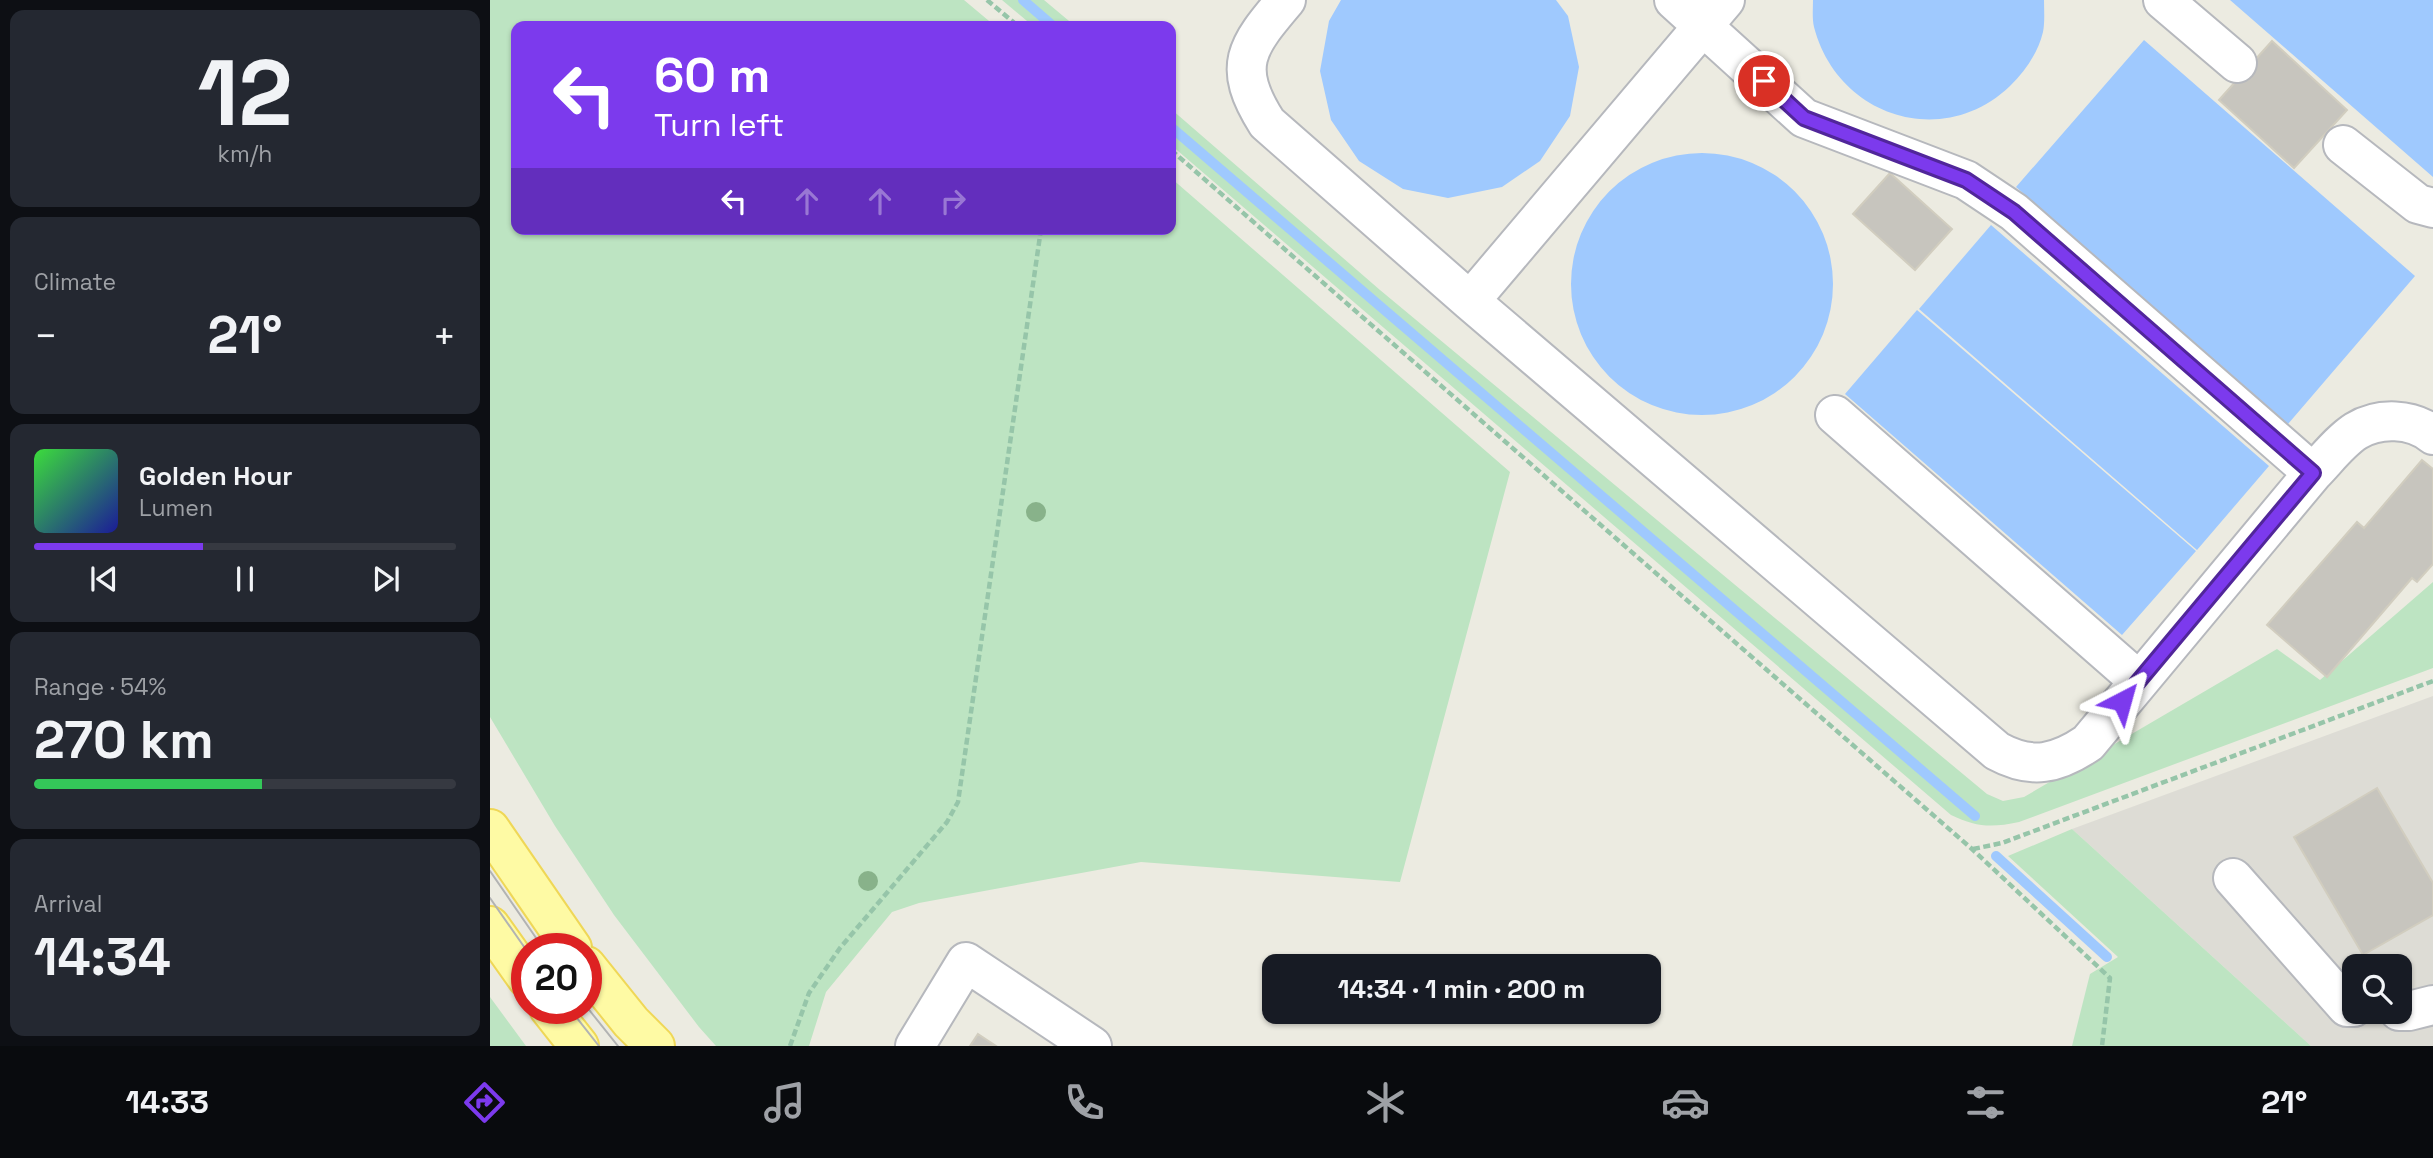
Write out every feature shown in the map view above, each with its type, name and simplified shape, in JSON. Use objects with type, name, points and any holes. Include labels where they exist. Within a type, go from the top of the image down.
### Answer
[{"type":"main road","points":[[490,829],[562,933]]},
{"type":"main road","points":[[490,926],[511,956]]},
{"type":"main road","points":[[602,986],[655,1046]]},
{"type":"main road","points":[[562,1024],[579,1046]]},
{"type":"lane","points":[[1286,0],[1264,25],[1249,48],[1245,73],[1252,100],[1266,124],[1997,751],[2012,760],[2052,762],[2070,756],[2088,743],[2313,473],[2354,432],[2371,424],[2390,421],[2408,422],[2433,435]]},
{"type":"lane","points":[[1674,0],[1714,13],[1804,118],[1966,180],[2014,212],[2313,473]]},
{"type":"lane","points":[[2164,0],[2237,63]]},
{"type":"lane","points":[[1470,301],[1714,13]]},
{"type":"lane","points":[[2343,145],[2418,204],[2433,208]]},
{"type":"lane","points":[[1835,415],[2138,681]]},
{"type":"lane","points":[[2233,878],[2342,1001]]},
{"type":"lane","points":[[915,1046],[966,962],[1092,1046]]},
{"type":"lane","points":[[2412,1010],[2433,1005]]},
{"type":"path","points":[[987,0],[1012,21]]},
{"type":"path","points":[[1176,154],[1972,849],[2110,978],[2102,1046]]},
{"type":"path","points":[[790,1046],[809,993],[817,981],[840,948],[947,822],[958,802],[1040,235]]},
{"type":"path","points":[[1972,849],[2002,843],[2433,681]]},
{"type":"shaded area","points":[[2433,696],[2433,1046],[2311,1046],[2072,829]]},
{"type":"green space","points":[[490,0],[964,0],[989,21],[511,21],[511,235],[1176,235],[1176,182],[1510,472],[1400,882],[1141,862],[919,903],[892,912],[826,992],[809,1046],[716,1046],[614,915],[555,826],[490,717]]},
{"type":"green space","points":[[1002,0],[1044,0],[1069,21],[1027,21]]},
{"type":"green space","points":[[1176,113],[1380,290],[1987,794],[2003,801],[2024,797],[2277,649],[2320,680],[2433,582],[2433,668],[2019,822],[1984,825],[1951,815],[1176,149]]},
{"type":"green space","points":[[2072,829],[2311,1046],[2072,1046],[2090,974],[2118,957],[2008,856]]},
{"type":"green space","points":[[490,997],[526,1046],[490,1046]]},
{"type":"water","points":[[1341,0],[1556,0],[1568,16],[1579,67],[1570,116],[1540,161],[1502,187],[1448,198],[1403,189],[1359,161],[1331,120],[1320,71],[1329,21]]},
{"type":"water","points":[[1813,0],[2044,0],[2044,28],[2041,40],[2026,68],[2010,86],[1983,106],[1954,117],[1924,119],[1895,114],[1868,102],[1845,83],[1826,58],[1814,27]]},
{"type":"water","points":[[2230,0],[2433,0],[2433,177]]},
{"type":"water","points":[[2144,40],[2415,276],[2288,424],[2016,187]]},
{"type":"water","points":[[1689,153],[1715,153],[1740,158],[1764,168],[1795,191],[1818,222],[1828,246],[1833,284],[1828,322],[1818,346],[1795,377],[1764,400],[1740,410],[1715,415],[1689,415],[1664,410],[1640,400],[1609,377],[1586,346],[1576,322],[1571,297],[1571,271],[1576,246],[1586,222],[1609,191],[1640,168],[1664,158]]},
{"type":"water","points":[[1991,225],[2269,466],[2197,550],[1919,309]]},
{"type":"water","points":[[1917,310],[2196,551],[2122,635],[1845,394]]},
{"type":"building","points":[[2272,41],[2347,110],[2294,168],[2219,100]]},
{"type":"building","points":[[1890,173],[1952,229],[1915,270],[1853,214]]},
{"type":"building","points":[[2422,460],[2433,469],[2433,564],[2417,582],[2412,578],[2327,677],[2267,625],[2357,522],[2364,528]]},
{"type":"building","points":[[2377,788],[2433,883],[2433,915],[2362,954],[2294,837]]},
{"type":"building","points":[[978,1034],[996,1046],[970,1046]]},
{"type":"waterway","points":[[1023,0],[1047,21]]},
{"type":"waterway","points":[[1176,131],[1975,816]]},
{"type":"waterway","points":[[1996,856],[2107,957]]},
{"type":"tram line","points":[[490,871],[533,933]]},
{"type":"tram line","points":[[490,898],[514,933]]},
{"type":"tram line","points":[[582,1024],[599,1046]]},
{"type":"tram line","points":[[600,1024],[618,1046]]},
{"type":"route","points":[[1764,81],[1804,118],[1966,180],[2014,212],[2313,473],[2122,701]]}]
